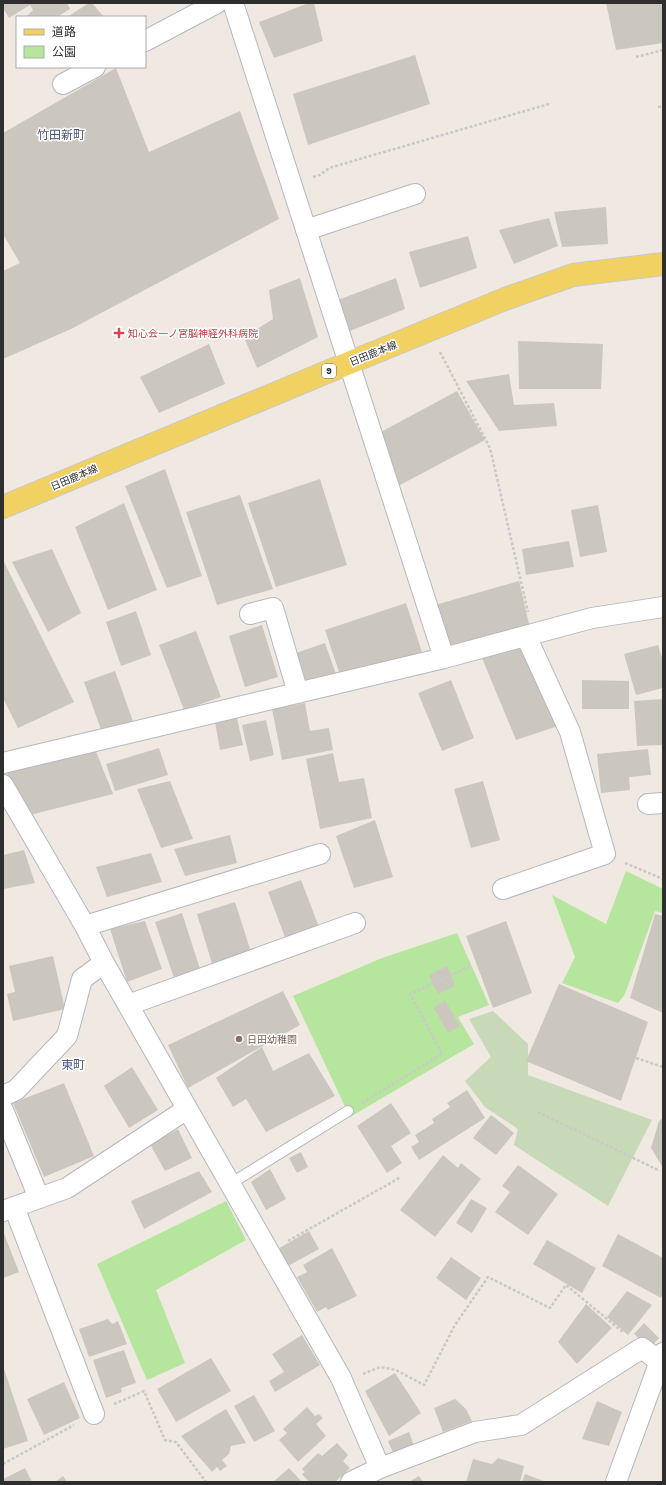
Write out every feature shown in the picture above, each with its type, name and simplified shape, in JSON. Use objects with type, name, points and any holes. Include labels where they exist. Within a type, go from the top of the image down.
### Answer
[{"type":"main road","name":"日田鹿本線","points":[[3,507],[505,299],[573,275],[663,264]]},
{"type":"street","points":[[146,40],[217,3]]},
{"type":"street","points":[[233,3],[444,658]]},
{"type":"street","points":[[63,84],[93,68]]},
{"type":"street","points":[[306,230],[415,194]]},
{"type":"street","points":[[3,763],[444,658],[592,618],[663,607]]},
{"type":"street","points":[[250,614],[273,608],[298,693]]},
{"type":"street","points":[[503,889],[605,854],[570,732],[529,635]]},
{"type":"street","points":[[3,784],[85,926],[345,1387],[380,1468]]},
{"type":"street","points":[[85,926],[320,854]]},
{"type":"street","points":[[128,1004],[355,923]]},
{"type":"street","points":[[3,1096],[16,1090],[68,1036],[82,978],[104,962]]},
{"type":"street","points":[[94,1414],[9,1209],[67,1188],[188,1109]]},
{"type":"street","points":[[3,1110],[39,1198]]},
{"type":"street","points":[[350,1482],[380,1468],[475,1432],[521,1426],[642,1348],[661,1357],[616,1482]]},
{"type":"lane","points":[[230,1184],[348,1111]]},
{"type":"path","points":[[636,57],[663,50]]},
{"type":"path","points":[[291,184],[320,175],[329,168],[549,104]]},
{"type":"path","points":[[658,107],[663,106]]},
{"type":"path","points":[[437,345],[490,448],[529,635]]},
{"type":"path","points":[[605,854],[663,880]]},
{"type":"path","points":[[348,1111],[442,1054],[410,994],[471,966]]},
{"type":"path","points":[[636,1058],[663,1067]]},
{"type":"path","points":[[538,1112],[660,1171]]},
{"type":"path","points":[[269,1252],[401,1177]]},
{"type":"path","points":[[345,1387],[359,1376],[380,1367],[396,1370],[424,1385],[455,1325],[488,1277],[550,1308],[566,1285],[642,1348]]},
{"type":"path","points":[[3,1464],[94,1414],[144,1391],[165,1440],[176,1442],[206,1482]]},
{"type":"green space","points":[[626,871],[663,889],[663,913],[655,911],[625,994],[618,1003],[562,983],[575,957],[552,895],[606,924]]},
{"type":"green space","points":[[457,933],[489,1005],[458,1017],[474,1044],[350,1117],[293,996],[382,958]]},
{"type":"green space","points":[[493,1011],[528,1044],[528,1075],[652,1120],[608,1206],[514,1145],[518,1129],[485,1107],[465,1081],[491,1057],[469,1019]]},
{"type":"green space","points":[[226,1201],[246,1240],[156,1290],[185,1363],[147,1380],[97,1264]]},
{"type":"building","points":[[67,3],[70,9],[59,16],[27,16],[33,10],[30,5],[9,18],[3,8],[3,4]]},
{"type":"building","points":[[89,3],[92,3],[103,16],[69,16]]},
{"type":"building","points":[[309,3],[314,3],[323,41],[274,58],[259,22]]},
{"type":"building","points":[[606,3],[663,3],[663,43],[616,50]]},
{"type":"building","points":[[415,55],[430,104],[308,145],[293,94]]},
{"type":"building","points":[[116,68],[149,152],[240,111],[279,219],[71,329],[3,359],[3,271],[20,263],[3,234],[3,133]]},
{"type":"building","points":[[606,207],[608,244],[562,247],[554,212]]},
{"type":"building","points":[[549,218],[558,246],[514,264],[499,230]]},
{"type":"building","points":[[468,236],[477,268],[420,288],[409,252]]},
{"type":"building","points":[[300,278],[318,337],[257,368],[244,337],[273,319],[269,290]]},
{"type":"building","points":[[396,278],[405,309],[350,331],[338,300]]},
{"type":"building","points":[[518,341],[603,344],[601,389],[519,389]]},
{"type":"building","points":[[209,344],[225,384],[159,413],[140,377]]},
{"type":"building","points":[[509,374],[514,405],[554,403],[557,426],[499,431],[466,381]]},
{"type":"building","points":[[457,391],[485,440],[400,485],[379,433]]},
{"type":"building","points":[[165,469],[202,576],[167,588],[125,486]]},
{"type":"building","points":[[320,479],[347,565],[276,587],[248,503]]},
{"type":"building","points":[[240,495],[273,589],[217,605],[186,512]]},
{"type":"building","points":[[124,503],[157,590],[108,610],[75,527]]},
{"type":"building","points":[[598,505],[607,552],[580,557],[571,510]]},
{"type":"building","points":[[569,541],[574,567],[526,575],[522,549]]},
{"type":"building","points":[[52,549],[81,613],[48,632],[12,562]]},
{"type":"building","points":[[3,560],[74,702],[18,728],[3,698]]},
{"type":"building","points":[[519,581],[530,628],[449,652],[435,605]]},
{"type":"building","points":[[406,603],[422,652],[341,678],[325,630]]},
{"type":"building","points":[[136,611],[151,655],[121,666],[106,622]]},
{"type":"building","points":[[262,625],[278,677],[245,687],[229,636]]},
{"type":"building","points":[[196,631],[221,697],[184,710],[159,645]]},
{"type":"building","points":[[522,642],[558,726],[516,740],[482,658]]},
{"type":"building","points":[[325,643],[337,677],[308,687],[296,653]]},
{"type":"building","points":[[658,645],[663,661],[663,688],[636,695],[624,654]]},
{"type":"building","points":[[115,671],[134,724],[103,735],[84,682]]},
{"type":"building","points":[[451,680],[474,738],[442,751],[418,693]]},
{"type":"building","points":[[582,680],[629,681],[629,709],[582,709]]},
{"type":"building","points":[[663,699],[663,745],[637,746],[634,701]]},
{"type":"building","points":[[305,703],[310,731],[329,728],[333,750],[282,760],[272,709]]},
{"type":"building","points":[[237,718],[243,745],[220,750],[215,722]]},
{"type":"building","points":[[266,720],[274,755],[250,761],[242,725]]},
{"type":"building","points":[[159,748],[168,775],[115,791],[106,764]]},
{"type":"building","points":[[95,749],[113,794],[30,815],[5,770]]},
{"type":"building","points":[[648,749],[651,775],[629,777],[630,790],[601,793],[597,754]]},
{"type":"building","points":[[333,753],[339,782],[364,778],[372,818],[320,829],[306,759]]},
{"type":"building","points":[[170,781],[193,839],[161,848],[137,789]]},
{"type":"building","points":[[483,781],[500,840],[471,848],[454,789]]},
{"type":"building","points":[[375,820],[393,877],[354,888],[336,836]]},
{"type":"building","points":[[230,835],[237,863],[185,876],[174,849]]},
{"type":"building","points":[[24,850],[35,883],[3,889],[3,855]]},
{"type":"building","points":[[151,853],[162,882],[107,897],[96,867]]},
{"type":"building","points":[[301,880],[319,927],[286,940],[268,892]]},
{"type":"building","points":[[235,902],[252,955],[213,967],[197,914]]},
{"type":"building","points":[[182,913],[201,972],[175,981],[155,922]]},
{"type":"building","points":[[655,914],[663,916],[663,1013],[630,998]]},
{"type":"building","points":[[145,921],[162,969],[127,982],[110,929]]},
{"type":"building","points":[[506,921],[532,993],[493,1008],[466,936]]},
{"type":"building","points":[[53,956],[65,1009],[13,1021],[7,994],[15,992],[9,966]]},
{"type":"building","points":[[447,966],[455,986],[438,994],[429,975]]},
{"type":"building","points":[[559,984],[648,1022],[621,1101],[526,1061]]},
{"type":"building","points":[[283,991],[300,1025],[188,1088],[168,1045]]},
{"type":"building","points":[[445,1000],[460,1026],[448,1033],[434,1008]]},
{"type":"building","points":[[262,1047],[273,1071],[309,1053],[335,1096],[266,1132],[246,1099],[233,1107],[216,1078]]},
{"type":"building","points":[[132,1067],[158,1110],[129,1128],[104,1086]]},
{"type":"building","points":[[64,1083],[94,1156],[44,1177],[13,1103]]},
{"type":"building","points":[[467,1090],[485,1118],[419,1160],[411,1147],[419,1142],[415,1135],[434,1123],[432,1119],[450,1107],[447,1103]]},
{"type":"building","points":[[391,1103],[411,1133],[391,1146],[402,1163],[387,1173],[357,1126]]},
{"type":"building","points":[[491,1115],[514,1133],[496,1155],[473,1138]]},
{"type":"building","points":[[663,1118],[663,1168],[651,1148],[659,1121]]},
{"type":"building","points":[[178,1129],[192,1158],[165,1171],[150,1144]]},
{"type":"building","points":[[301,1152],[308,1167],[297,1173],[289,1158]]},
{"type":"building","points":[[443,1155],[458,1168],[461,1163],[481,1179],[435,1237],[400,1210]]},
{"type":"building","points":[[518,1165],[558,1194],[528,1235],[495,1212],[510,1192],[502,1186]]},
{"type":"building","points":[[270,1169],[286,1199],[266,1210],[251,1182]]},
{"type":"building","points":[[199,1171],[212,1192],[144,1229],[131,1201]]},
{"type":"building","points":[[471,1199],[487,1208],[472,1233],[456,1223]]},
{"type":"building","points":[[3,1231],[19,1272],[3,1278]]},
{"type":"building","points":[[309,1231],[319,1249],[286,1267],[276,1250]]},
{"type":"building","points":[[618,1234],[663,1258],[663,1293],[661,1298],[602,1266]]},
{"type":"building","points":[[547,1240],[596,1268],[582,1293],[533,1264]]},
{"type":"building","points":[[332,1248],[357,1296],[328,1310],[326,1307],[317,1312],[297,1277],[307,1272],[303,1265]]},
{"type":"building","points":[[451,1257],[481,1278],[466,1300],[436,1278]]},
{"type":"building","points":[[627,1291],[652,1305],[628,1335],[607,1317]]},
{"type":"building","points":[[586,1304],[612,1328],[577,1364],[558,1342]]},
{"type":"building","points":[[108,1319],[112,1324],[118,1321],[127,1344],[89,1357],[79,1329]]},
{"type":"building","points":[[644,1323],[659,1338],[650,1348],[634,1334]]},
{"type":"building","points":[[302,1335],[320,1365],[275,1392],[269,1381],[284,1372],[272,1354]]},
{"type":"building","points":[[124,1350],[136,1383],[121,1388],[122,1392],[106,1398],[93,1360]]},
{"type":"building","points":[[211,1358],[231,1391],[176,1422],[157,1389]]},
{"type":"building","points":[[3,1366],[28,1441],[3,1449]]},
{"type":"building","points":[[395,1373],[421,1413],[389,1436],[365,1391]]},
{"type":"building","points":[[64,1382],[80,1418],[44,1435],[27,1399]]},
{"type":"building","points":[[254,1395],[275,1431],[254,1442],[234,1406]]},
{"type":"building","points":[[455,1399],[466,1409],[472,1421],[443,1432],[434,1408]]},
{"type":"building","points":[[597,1401],[622,1412],[609,1446],[582,1439]]},
{"type":"building","points":[[307,1407],[315,1416],[319,1414],[323,1418],[316,1424],[326,1436],[298,1462],[279,1440],[287,1433],[283,1429]]},
{"type":"building","points":[[226,1409],[246,1443],[231,1446],[229,1454],[222,1460],[227,1466],[220,1471],[217,1467],[212,1472],[181,1436]]},
{"type":"building","points":[[409,1432],[414,1446],[394,1455],[388,1441]]},
{"type":"building","points":[[337,1443],[348,1455],[343,1461],[350,1468],[335,1482],[309,1482],[302,1474],[305,1472],[302,1469],[318,1453],[322,1456]]},
{"type":"building","points":[[498,1458],[524,1466],[520,1482],[466,1482],[473,1459],[492,1464]]},
{"type":"building","points":[[25,1468],[32,1482],[3,1482],[3,1479]]},
{"type":"building","points":[[289,1468],[302,1482],[273,1482]]},
{"type":"building","points":[[525,1474],[544,1481],[522,1482]]},
{"type":"building","points":[[63,1476],[67,1482],[55,1482]]},
{"type":"building","points":[[419,1476],[423,1482],[409,1482]]},
{"type":"place","name":"知心会一ノ宮脳神経外科病院","points":[[119,333]]},
{"type":"place","name":"日田幼稚園","points":[[239,1039]]},
{"type":"district","name":"竹田新町","points":[[61,135]]},
{"type":"district","name":"東町","points":[[73,1065]]}]
